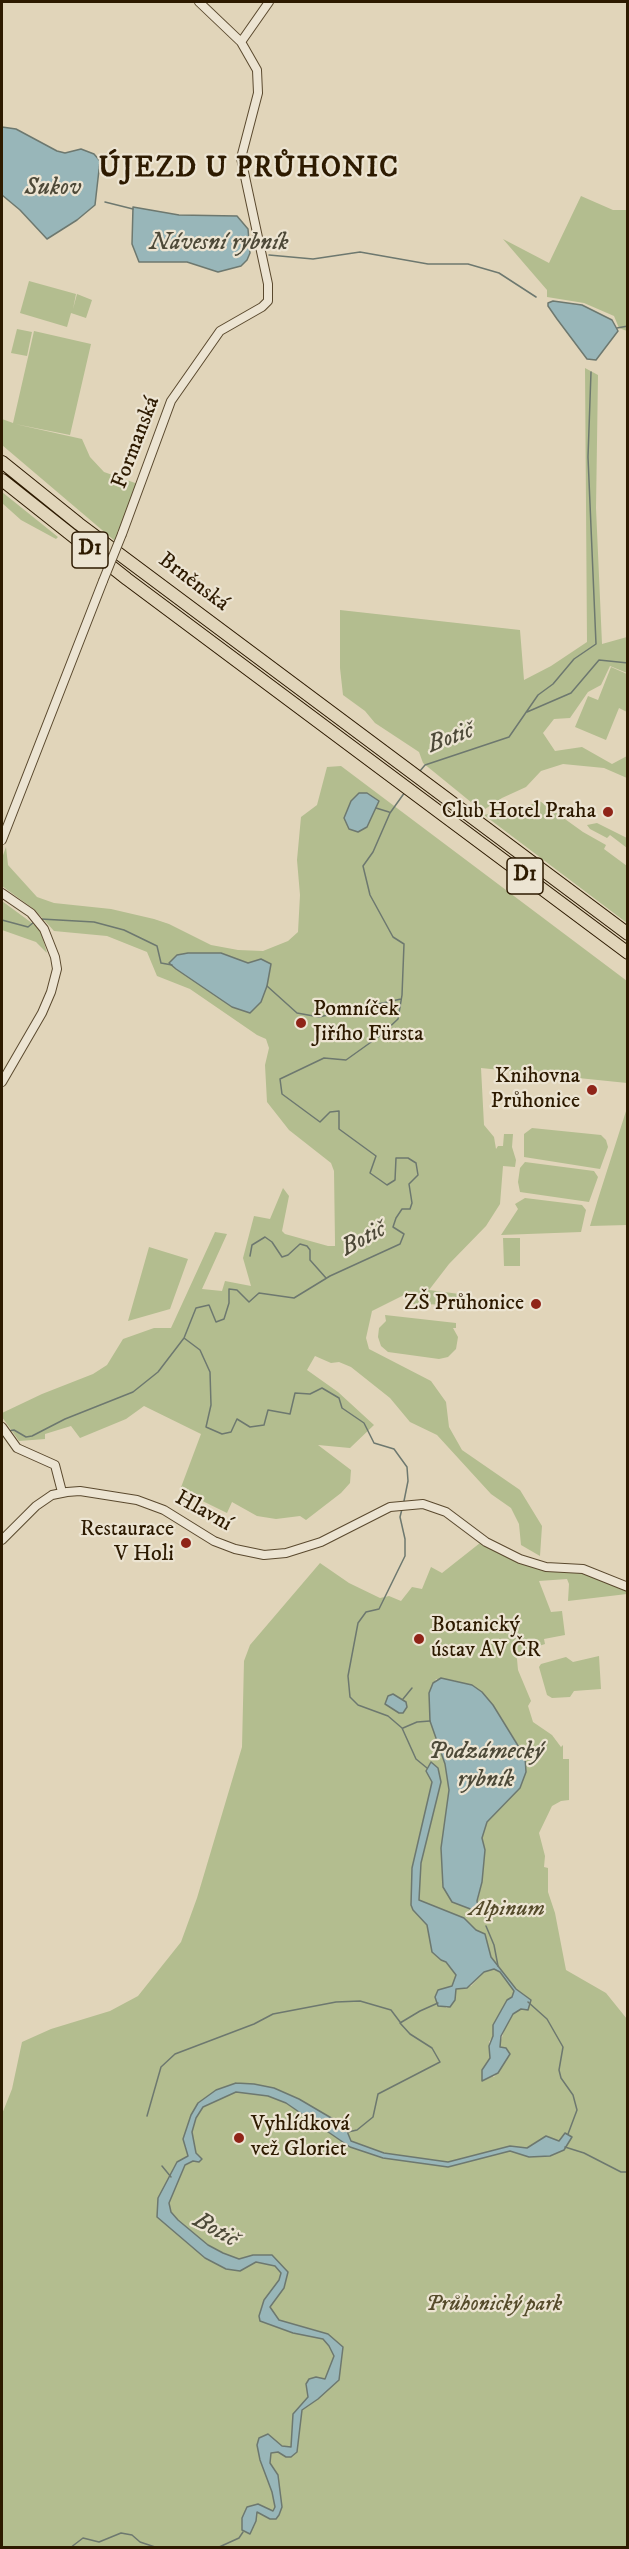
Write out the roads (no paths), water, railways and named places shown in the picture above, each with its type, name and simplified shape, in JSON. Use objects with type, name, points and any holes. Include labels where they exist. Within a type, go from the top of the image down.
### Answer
[{"type":"highway","name":"Brněnská","points":[[2,462],[80,524],[627,934]]},
{"type":"highway","name":"Brněnská","points":[[2,480],[118,572],[627,953]]},
{"type":"street","name":"Formanská","points":[[2,840],[122,534],[171,401],[220,331],[262,307],[268,301],[268,284],[241,158],[258,93],[259,79],[253,62],[241,42],[199,2]]},
{"type":"street","points":[[241,42],[269,2]]},
{"type":"street","points":[[2,893],[31,913],[44,929],[55,957],[57,969],[51,992],[2,1082]]},
{"type":"street","points":[[2,1426],[17,1448],[55,1466],[63,1492]]},
{"type":"street","name":"Hlavní","points":[[2,1540],[36,1506],[52,1495],[63,1492],[80,1491],[137,1500],[164,1510],[214,1541],[235,1550],[264,1556],[286,1553],[321,1542],[395,1506],[431,1505],[446,1512],[486,1542],[520,1559],[543,1566],[583,1569],[627,1587]]},
{"type":"water","name":"Sukov","points":[[2,127],[16,129],[57,151],[65,153],[81,149],[94,154],[100,161],[95,205],[77,220],[47,239],[20,210],[2,195]]},
{"type":"water","name":"Návesní rybník","points":[[133,207],[179,215],[237,216],[248,229],[250,253],[247,260],[241,266],[218,272],[187,262],[139,262],[132,244]]},
{"type":"water","points":[[553,301],[582,305],[612,320],[618,331],[596,360],[587,359],[557,319],[548,306],[548,303]]},
{"type":"water","points":[[359,793],[367,793],[379,801],[367,827],[358,832],[349,829],[344,818],[351,801]]},
{"type":"water","points":[[221,953],[248,963],[261,959],[271,964],[261,1002],[250,1013],[232,1007],[169,963],[177,955]]},
{"type":"water","name":"Podzámecký rybník","points":[[441,1678],[472,1685],[482,1692],[493,1705],[525,1757],[526,1772],[520,1788],[487,1822],[482,1838],[485,1850],[482,1882],[477,1901],[478,1906],[473,1910],[452,1902],[443,1887],[441,1848],[449,1790],[445,1764],[430,1721],[429,1693],[433,1683]]},
{"type":"water","points":[[393,1694],[406,1702],[407,1707],[403,1713],[385,1704],[388,1696]]},
{"type":"water","points":[[431,1762],[438,1768],[441,1782],[421,1863],[419,1900],[464,1918],[476,1930],[485,1934],[491,1957],[516,1989],[531,2000],[528,2010],[521,2009],[513,2014],[501,2036],[500,2047],[506,2048],[510,2054],[498,2073],[482,2081],[482,2070],[490,2058],[489,2046],[493,2036],[493,2025],[514,1991],[500,1972],[494,1969],[484,1972],[467,1988],[456,1989],[455,2000],[450,2007],[438,2006],[435,1997],[438,1990],[452,1986],[456,1975],[446,1962],[432,1952],[427,1925],[411,1905],[412,1868],[432,1782],[426,1771]]},
{"type":"water","points":[[236,2083],[274,2088],[299,2099],[345,2126],[351,2141],[384,2153],[448,2162],[510,2146],[527,2148],[546,2136],[559,2141],[565,2133],[572,2137],[564,2150],[550,2156],[529,2157],[510,2151],[448,2167],[383,2158],[350,2147],[286,2103],[268,2096],[236,2092],[203,2107],[196,2118],[192,2132],[196,2153],[202,2159],[199,2162],[193,2161],[185,2165],[169,2203],[171,2212],[208,2245],[223,2253],[239,2259],[253,2255],[272,2255],[288,2272],[284,2288],[270,2307],[279,2320],[328,2334],[343,2347],[339,2380],[302,2410],[297,2452],[291,2457],[278,2452],[271,2453],[270,2463],[278,2475],[282,2507],[279,2515],[276,2519],[270,2519],[257,2512],[250,2534],[242,2530],[242,2518],[247,2507],[258,2504],[273,2511],[275,2507],[260,2460],[257,2445],[259,2438],[268,2434],[282,2446],[291,2447],[293,2414],[308,2397],[306,2384],[309,2379],[316,2377],[325,2379],[334,2356],[323,2339],[293,2333],[260,2321],[259,2316],[264,2300],[279,2280],[281,2273],[275,2266],[256,2262],[240,2271],[226,2269],[205,2258],[157,2217],[158,2198],[177,2162],[188,2156],[183,2139],[191,2115],[198,2103],[216,2090]]},
{"type":"waterway","points":[[105,202],[133,209]]},
{"type":"waterway","points":[[269,255],[313,259],[360,252],[428,264],[468,264],[499,273],[536,297]]},
{"type":"waterway","points":[[617,328],[628,326]]},
{"type":"waterway","points":[[420,771],[425,765],[509,737],[538,695],[553,684],[574,659],[596,644],[588,457],[591,372]]},
{"type":"waterway","name":"Botič","points":[[527,712],[571,693],[599,660],[628,663]]},
{"type":"waterway","name":"Botič","points":[[404,1501],[408,1481],[407,1467],[394,1449],[374,1443],[364,1423],[342,1408],[339,1398],[322,1388],[310,1394],[295,1393],[290,1414],[268,1410],[264,1425],[250,1427],[237,1419],[231,1432],[222,1434],[206,1427],[211,1405],[210,1372],[200,1350],[184,1338],[196,1308],[209,1305],[216,1322],[224,1319],[229,1303],[229,1289],[237,1290],[249,1302],[259,1293],[294,1298],[330,1276],[400,1244],[404,1234],[393,1227],[402,1209],[410,1209],[412,1203],[409,1184],[418,1175],[416,1163],[408,1158],[396,1158],[395,1180],[387,1185],[370,1173],[376,1156],[339,1129],[339,1111],[330,1112],[320,1122],[282,1094],[280,1079],[324,1058],[346,1060],[381,1035],[398,1019],[402,995],[404,944],[393,937],[370,895],[363,866],[373,852],[390,813],[405,792]]},
{"type":"waterway","points":[[376,808],[389,812]]},
{"type":"waterway","points":[[41,919],[94,922],[124,930],[157,946],[161,963],[172,965]]},
{"type":"waterway","points":[[2,920],[28,927],[34,922]]},
{"type":"waterway","points":[[267,986],[297,1013],[319,1017],[401,999]]},
{"type":"waterway","points":[[250,1256],[252,1245],[265,1237],[272,1242],[282,1257],[288,1255],[300,1244],[307,1246],[310,1250],[310,1260],[326,1278]]},
{"type":"waterway","points":[[8,1431],[14,1430],[26,1437],[32,1436],[65,1419],[133,1392],[158,1372],[184,1338]]},
{"type":"waterway","name":"Botič","points":[[402,1509],[400,1517],[405,1539],[405,1556],[379,1609],[366,1612],[358,1623],[348,1676],[350,1697],[358,1705],[388,1716],[402,1728],[416,1759],[427,1768]]},
{"type":"waterway","points":[[403,1699],[412,1688]]},
{"type":"waterway","name":"Botič","points":[[403,1728],[417,1722],[430,1721]]},
{"type":"waterway","name":"Botič","points":[[486,1906],[486,1921]]},
{"type":"waterway","name":"Botič","points":[[486,1926],[494,1945],[498,1966]]},
{"type":"waterway","name":"Botič","points":[[147,2116],[161,2067],[175,2054],[254,2024],[273,2014],[336,2002],[360,2001],[391,2010],[400,2022]]},
{"type":"waterway","name":"Botič","points":[[528,2002],[547,2019],[563,2047],[559,2070],[561,2078],[573,2095],[577,2110],[568,2134]]},
{"type":"waterway","name":"Botič","points":[[348,2132],[357,2130],[373,2117],[378,2094],[440,2062],[432,2048],[410,2034],[400,2023],[438,2003]]},
{"type":"waterway","points":[[565,2147],[584,2153],[621,2172],[628,2172]]},
{"type":"waterway","name":"Botič","points":[[162,2166],[171,2177]]},
{"type":"waterway","name":"Botič","points":[[217,2548],[239,2538],[243,2532]]},
{"type":"waterway","name":"Botič","points":[[70,2548],[83,2538],[99,2542],[121,2533],[132,2535],[140,2542],[158,2548]]},
{"type":"place","name":"Club Hotel Praha","points":[[608,812]]},
{"type":"place","name":"Pomníček Jiřího Fürsta","points":[[301,1023]]},
{"type":"place","name":"Knihovna Průhonice","points":[[592,1090]]},
{"type":"place","name":"ZŠ Průhonice","points":[[536,1304]]},
{"type":"place","name":"Restaurace V Holi","points":[[186,1543]]},
{"type":"place","name":"Botanický ústav AV ČR","points":[[419,1639]]},
{"type":"place","name":"Vyhlídková vež Gloriet","points":[[239,2138]]},
{"type":"district","name":"ÚJEZD U PRŮHONIC","points":[[249,170]]},
{"type":"park label","name":"Alpinum","points":[[507,1910]]},
{"type":"park label","name":"Průhonický park","points":[[494,2305]]}]
